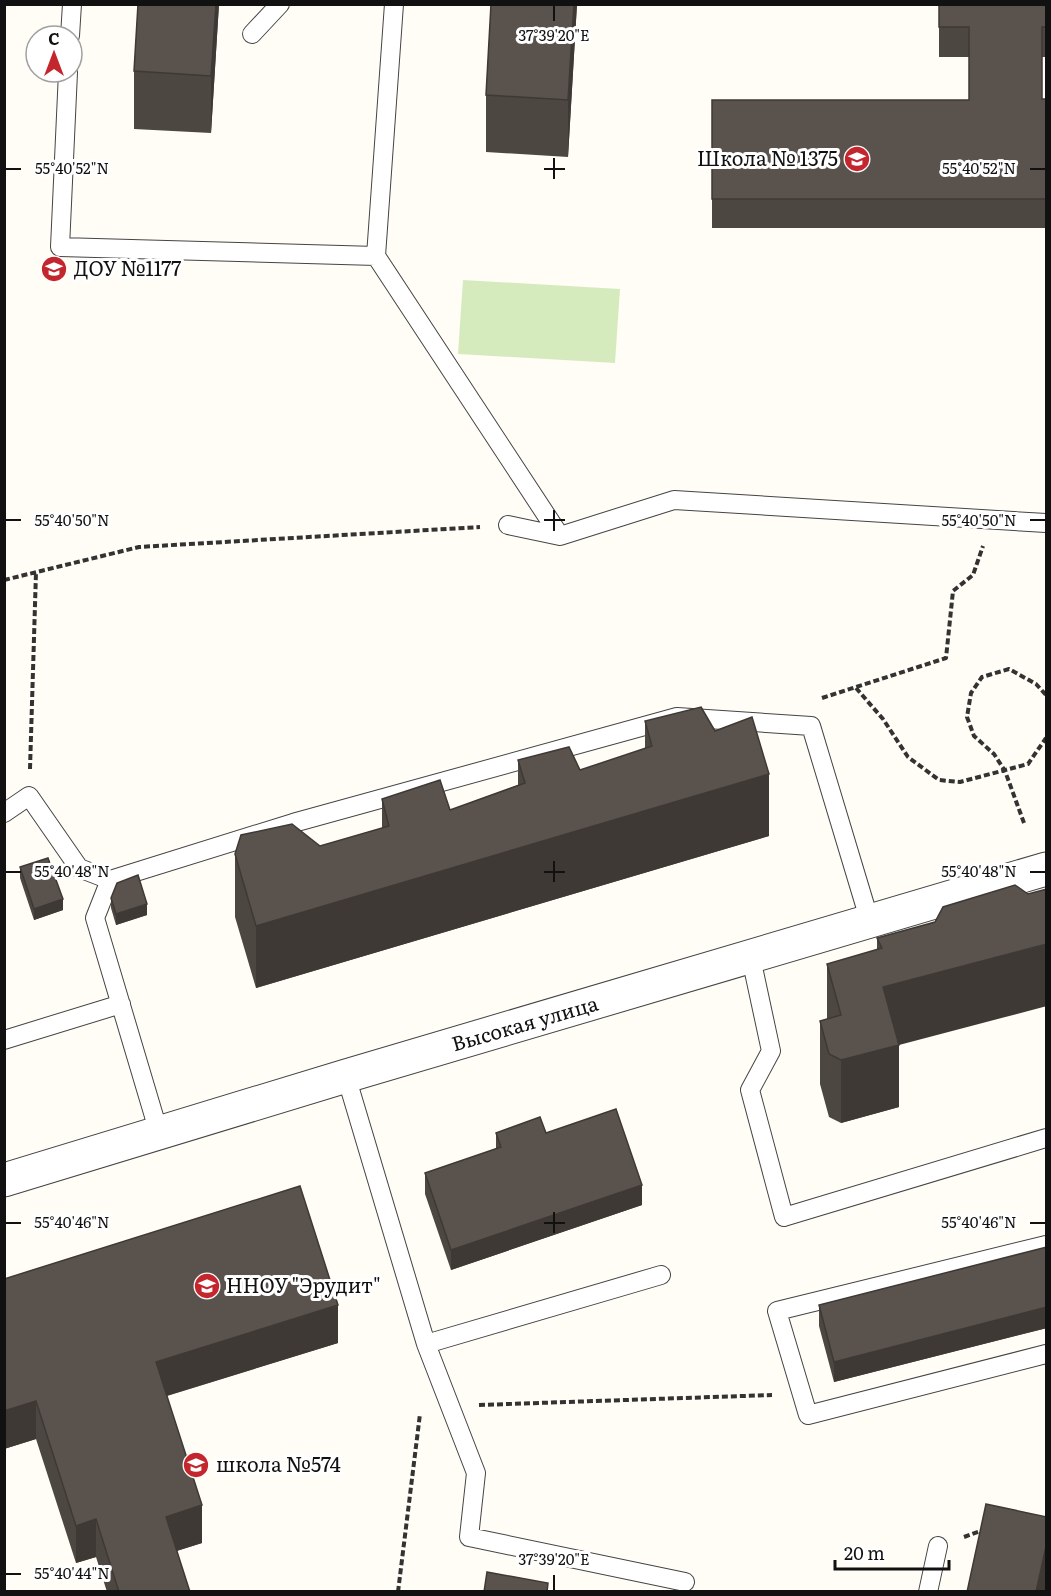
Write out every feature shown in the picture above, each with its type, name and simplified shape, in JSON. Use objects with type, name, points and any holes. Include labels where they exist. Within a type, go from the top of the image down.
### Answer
[{"type":"street","name":"Высокая улица","points":[[4,1180],[346,1076],[1047,869]]},
{"type":"lane","points":[[71,24],[72,4]]},
{"type":"lane","points":[[252,34],[280,4]]},
{"type":"lane","points":[[394,4],[376,256],[560,536]]},
{"type":"lane","points":[[68,84],[60,247],[376,256]]},
{"type":"lane","points":[[508,525],[560,536],[674,500],[1047,524]]},
{"type":"lane","points":[[4,813],[29,796],[79,868],[110,880],[293,824],[677,717],[805,725],[811,726],[870,922]]},
{"type":"lane","points":[[110,880],[95,918],[159,1133]]},
{"type":"lane","points":[[751,957],[771,1051],[750,1090],[784,1217],[1047,1138]]},
{"type":"lane","points":[[4,1040],[121,1004]]},
{"type":"lane","points":[[346,1076],[426,1344],[476,1473],[469,1537],[685,1582]]},
{"type":"lane","points":[[1047,1245],[777,1311],[807,1415],[1047,1354]]},
{"type":"lane","points":[[426,1344],[661,1275]]},
{"type":"lane","points":[[928,1592],[938,1546]]},
{"type":"path","points":[[805,725],[811,702],[946,658],[952,591],[973,575],[992,520]]},
{"type":"path","points":[[4,580],[140,547],[508,525]]},
{"type":"path","points":[[29,796],[36,572]]},
{"type":"path","points":[[1024,824],[1005,771],[994,754],[974,736],[967,717],[971,693],[982,677],[1009,669],[1036,684],[1047,695]]},
{"type":"path","points":[[856,687],[883,719],[908,757],[939,780],[960,782],[1028,764],[1047,738]]},
{"type":"path","points":[[398,1592],[421,1408],[802,1394]]},
{"type":"path","points":[[938,1546],[989,1528]]},
{"type":"green space","points":[[463,280],[620,289],[615,363],[458,354]]},
{"type":"building","points":[[138,4],[216,4],[211,76],[134,71]]},
{"type":"building","points":[[491,4],[574,4],[568,100],[486,95]]},
{"type":"building","points":[[939,4],[1047,4],[1047,27],[1042,27],[1042,99],[1047,99],[1047,199],[712,199],[712,100],[969,100],[969,27],[939,27]]},
{"type":"building","points":[[701,707],[715,731],[752,717],[769,774],[256,926],[235,854],[241,835],[292,824],[320,846],[389,826],[382,799],[440,780],[450,810],[525,783],[518,760],[569,747],[580,770],[652,746],[645,721]]},
{"type":"building","points":[[48,858],[63,899],[34,909],[20,867]]},
{"type":"building","points":[[138,875],[147,904],[116,914],[111,898],[117,883]]},
{"type":"building","points":[[1015,885],[1028,894],[1047,889],[1047,944],[883,987],[899,1045],[841,1060],[829,1054],[820,1021],[841,1015],[827,964],[882,948],[877,938],[935,922],[943,907]]},
{"type":"building","points":[[616,1109],[642,1185],[451,1250],[425,1173],[501,1147],[496,1133],[540,1117],[546,1133]]},
{"type":"building","points":[[300,1186],[338,1305],[156,1362],[202,1505],[166,1517],[190,1592],[119,1592],[96,1519],[76,1526],[36,1401],[4,1411],[4,1279]]},
{"type":"building","points":[[1047,1247],[1047,1307],[834,1362],[819,1305]]},
{"type":"building","points":[[986,1504],[1047,1517],[1047,1542],[1036,1592],[967,1592]]},
{"type":"building","points":[[487,1572],[548,1583],[547,1592],[484,1592]]},
{"type":"place","name":"Школа № 1375","points":[[857,159]]},
{"type":"place","name":"ДОУ №1177","points":[[54,269]]},
{"type":"place","name":"ННОУ \"Эрудит\"","points":[[207,1286]]},
{"type":"place","name":"школа №574","points":[[196,1465]]}]
